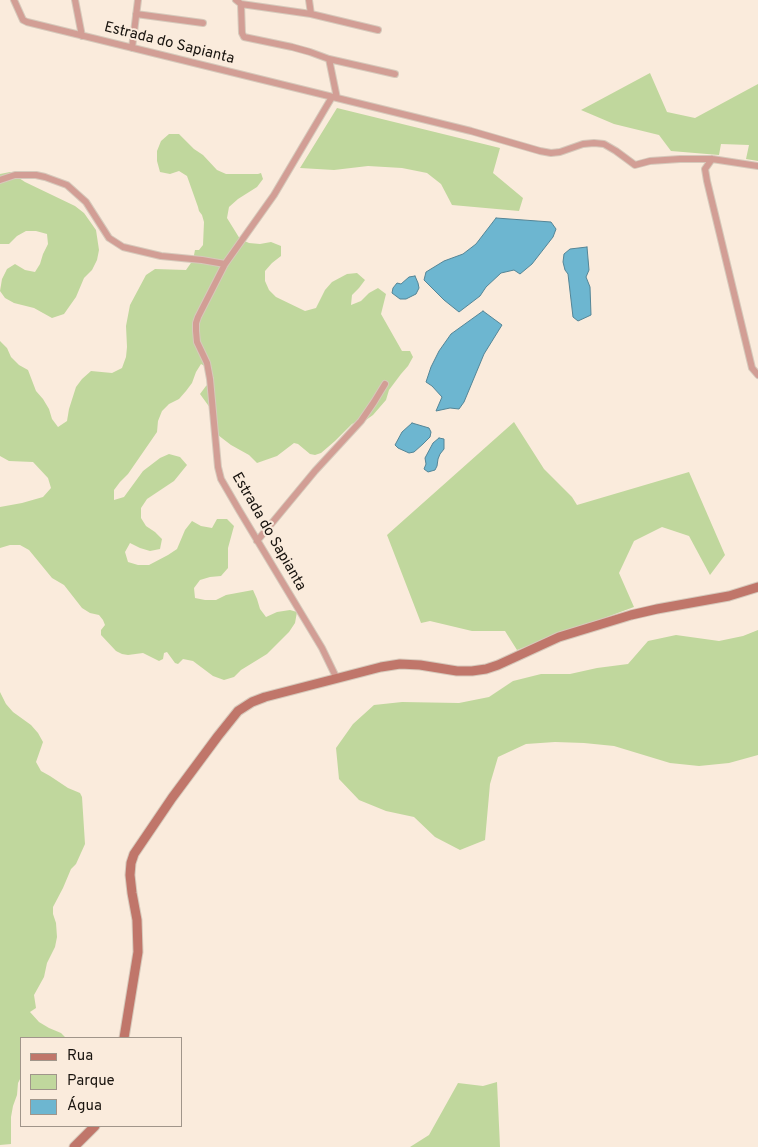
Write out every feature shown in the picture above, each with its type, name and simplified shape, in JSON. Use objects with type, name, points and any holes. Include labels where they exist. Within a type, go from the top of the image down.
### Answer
[{"type":"main road","points":[[124,1037],[138,952],[137,920],[130,875],[134,854],[172,798],[238,711],[264,697],[381,667],[400,664],[457,671],[486,669],[559,637],[586,628],[640,613],[729,596],[758,587]]},
{"type":"main road","points":[[74,1147],[94,1127]]},
{"type":"street","name":"Estrada do Sapianta","points":[[14,0],[24,22],[407,115],[540,151],[560,152],[583,144],[594,143],[604,144],[635,165],[667,160],[712,160],[758,166]]},
{"type":"street","points":[[75,0],[82,36]]},
{"type":"street","points":[[132,48],[138,0]]},
{"type":"street","points":[[309,0],[311,14]]},
{"type":"street","points":[[378,30],[311,14],[239,2],[242,34],[244,37],[292,47],[329,59],[395,74]]},
{"type":"street","points":[[136,14],[203,23]]},
{"type":"street","points":[[329,59],[334,97]]},
{"type":"street","name":"Estrada do Sapianta","points":[[334,97],[274,195],[225,264],[198,317],[196,331],[197,342],[206,363],[210,379],[218,467],[221,479],[322,648],[338,679]]},
{"type":"street","points":[[712,160],[705,169],[707,181],[752,368],[758,375]]},
{"type":"street","points":[[0,180],[15,175],[36,175],[45,176],[67,185],[86,202],[109,238],[123,247],[161,256],[225,264]]},
{"type":"street","points":[[257,540],[315,471],[361,421],[385,384]]},
{"type":"green space","points":[[650,73],[667,112],[695,118],[758,84],[758,161],[746,159],[749,145],[721,144],[719,155],[671,151],[659,135],[614,124],[581,110]]},
{"type":"green space","points":[[337,108],[500,148],[493,173],[523,198],[519,211],[452,205],[441,184],[427,173],[402,168],[368,166],[334,170],[300,168]]},
{"type":"green space","points":[[169,134],[179,134],[217,170],[226,174],[261,173],[263,179],[257,187],[229,207],[227,218],[240,239],[249,243],[271,242],[281,246],[281,256],[265,271],[265,281],[269,290],[276,297],[305,311],[316,308],[325,290],[332,282],[347,274],[357,273],[365,280],[352,295],[351,305],[361,301],[378,288],[386,294],[381,314],[402,351],[410,351],[413,357],[389,390],[386,400],[373,415],[366,420],[352,424],[321,453],[310,454],[294,443],[277,456],[257,463],[249,455],[231,445],[214,432],[213,412],[200,394],[214,379],[210,369],[201,364],[186,391],[179,399],[169,404],[162,411],[158,421],[157,432],[128,474],[114,490],[114,500],[124,497],[143,471],[160,458],[169,454],[180,457],[187,465],[174,481],[147,499],[141,508],[141,518],[146,526],[162,539],[160,549],[150,551],[130,543],[125,552],[128,562],[138,565],[149,565],[168,555],[177,549],[185,530],[192,521],[201,526],[212,528],[217,519],[227,519],[234,526],[228,548],[228,568],[221,576],[200,580],[194,588],[195,598],[216,600],[226,595],[253,590],[260,609],[266,617],[277,612],[290,610],[297,612],[295,623],[289,632],[267,654],[241,670],[234,677],[224,680],[213,676],[193,661],[183,659],[178,664],[175,663],[167,652],[164,653],[163,659],[159,661],[143,653],[128,655],[116,651],[101,635],[101,630],[105,625],[99,615],[90,613],[82,608],[64,585],[52,578],[29,550],[20,545],[0,548],[0,507],[43,497],[51,488],[48,478],[33,462],[9,461],[0,456],[0,341],[7,348],[11,357],[28,370],[36,391],[43,399],[52,419],[58,427],[67,421],[76,387],[82,379],[91,371],[112,373],[122,368],[126,357],[126,326],[130,305],[146,275],[155,269],[186,270],[193,260],[195,250],[199,250],[203,245],[204,222],[187,176],[179,171],[170,174],[160,172],[157,151],[161,141]]},
{"type":"green space","points":[[10,172],[25,182],[75,206],[84,213],[96,230],[99,250],[92,270],[84,278],[76,297],[64,314],[52,318],[34,308],[14,303],[5,298],[0,291],[2,279],[7,269],[15,264],[25,270],[35,272],[48,244],[47,234],[26,231],[9,244],[0,244],[0,174]]},
{"type":"green space","points":[[514,422],[544,469],[572,497],[577,505],[689,472],[725,555],[710,575],[689,536],[662,527],[634,541],[619,573],[634,607],[517,650],[505,631],[472,631],[430,621],[421,623],[387,535]]},
{"type":"green space","points":[[758,630],[758,755],[729,763],[699,766],[670,763],[614,746],[555,742],[526,744],[498,757],[490,784],[485,840],[460,850],[435,837],[414,817],[386,811],[359,800],[339,779],[336,748],[353,724],[374,705],[402,702],[459,703],[489,697],[513,681],[541,674],[570,674],[628,664],[648,641],[676,635],[719,641],[743,636]]},
{"type":"green space","points":[[0,692],[6,704],[13,712],[31,725],[43,742],[36,762],[41,771],[68,788],[80,793],[82,797],[85,844],[53,907],[57,937],[55,947],[47,963],[44,977],[34,995],[36,1008],[30,1012],[39,1022],[65,1037],[20,1037],[20,1079],[11,1117],[11,1144],[0,1145]]},
{"type":"green space","points":[[497,1082],[500,1147],[410,1147],[429,1135],[458,1083],[483,1086]]},
{"type":"water","points":[[496,218],[551,222],[556,229],[553,237],[532,264],[520,274],[514,270],[501,273],[486,287],[480,296],[459,312],[424,280],[426,272],[444,261],[463,254],[476,244]]},
{"type":"water","points":[[587,247],[589,270],[586,277],[590,287],[591,315],[578,321],[573,317],[568,274],[563,262],[564,254],[570,249]]},
{"type":"water","points":[[415,276],[419,288],[416,294],[406,299],[400,299],[392,293],[397,283],[401,284],[409,277]]},
{"type":"water","points":[[483,311],[502,325],[484,354],[464,402],[459,409],[450,408],[436,411],[442,397],[426,382],[431,367],[451,334]]},
{"type":"water","points":[[412,423],[429,428],[431,432],[430,437],[423,444],[414,452],[409,453],[395,445],[402,432]]},
{"type":"water","points":[[439,438],[444,439],[444,449],[440,454],[435,470],[428,472],[424,469],[426,464],[425,458],[433,443]]}]
